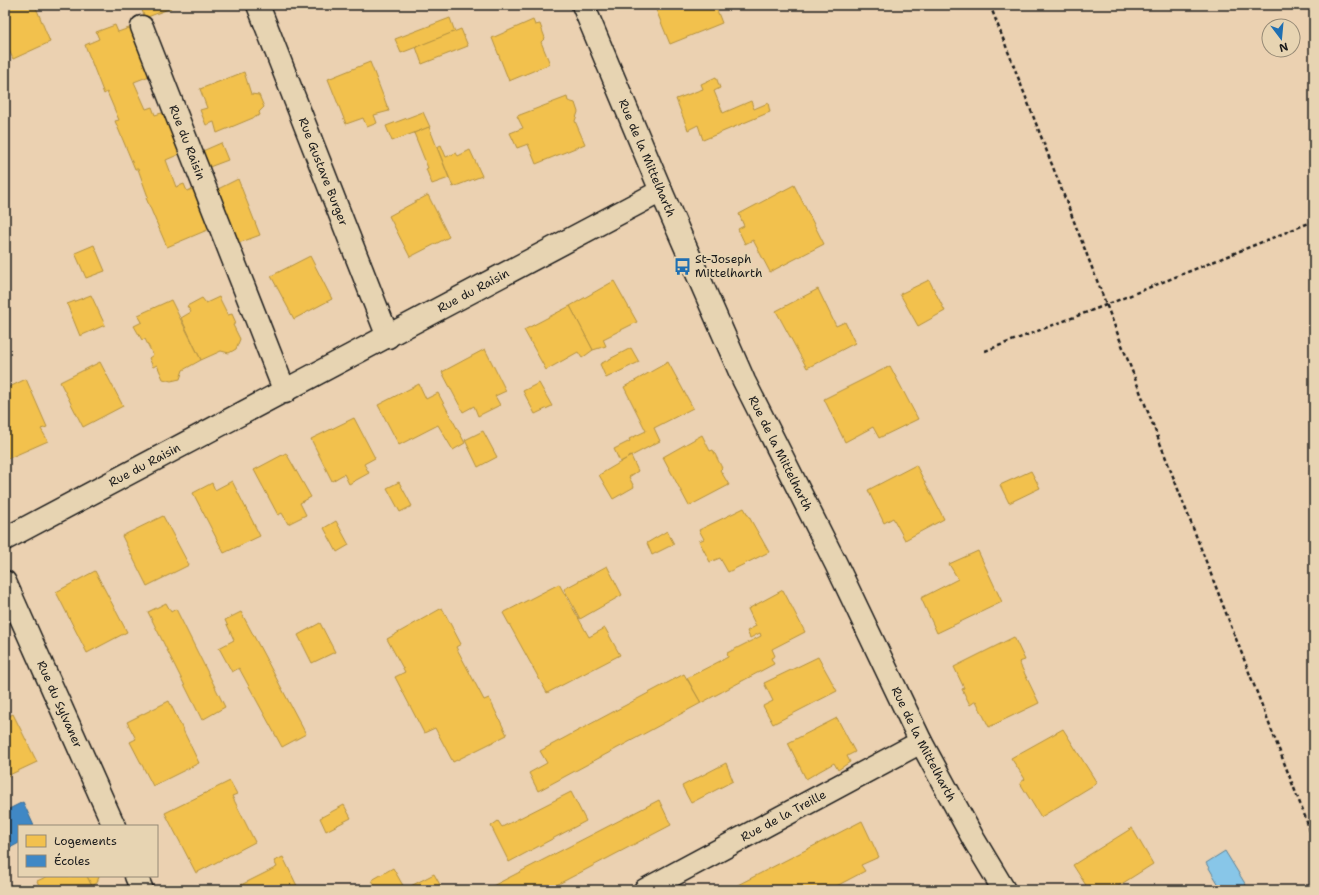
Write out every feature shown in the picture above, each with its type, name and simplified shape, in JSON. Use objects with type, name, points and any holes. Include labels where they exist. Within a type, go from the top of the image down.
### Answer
[{"type":"street","name":"Rue Gustave Burger","points":[[258,5],[388,338]]},
{"type":"street","name":"Rue de la Mittelharth","points":[[583,5],[661,192],[744,380],[836,564],[921,742],[974,840],[1004,890]]},
{"type":"street","name":"Rue du Raisin","points":[[142,27],[286,392]]},
{"type":"street","name":"Rue du Raisin","points":[[5,540],[661,192]]},
{"type":"street","name":"Rue du Sylvaner","points":[[5,582],[114,825]]},
{"type":"street","name":"Rue de la Treille","points":[[645,890],[921,742]]},
{"type":"street","points":[[136,877],[142,890]]},
{"type":"path","points":[[990,5],[1306,819],[1314,844]]},
{"type":"path","points":[[985,351],[1106,305],[1314,220]]},
{"type":"water","points":[[1225,851],[1249,890],[1222,890],[1206,863]]},
{"type":"building: Logements","points":[[5,5],[35,5],[50,42],[13,59],[5,41]]},
{"type":"building: Logements","points":[[140,5],[170,5],[171,8],[145,18]]},
{"type":"building: Logements","points":[[654,5],[715,5],[722,23],[670,44]]},
{"type":"building: Logements","points":[[450,18],[455,32],[401,53],[395,39]]},
{"type":"building: Logements","points":[[533,20],[535,25],[540,24],[545,38],[541,42],[550,64],[509,81],[492,38]]},
{"type":"building: Logements","points":[[115,25],[118,32],[132,27],[152,75],[134,82],[146,109],[152,107],[155,115],[165,112],[182,153],[166,160],[176,187],[184,184],[187,191],[195,188],[212,228],[167,247],[146,198],[148,197],[138,169],[135,169],[115,121],[119,120],[107,92],[104,94],[85,45],[99,39],[96,32]]},
{"type":"building: Logements","points":[[461,29],[468,46],[422,64],[416,47]]},
{"type":"building: Logements","points":[[370,62],[389,111],[374,115],[377,123],[367,127],[363,118],[346,124],[328,79]]},
{"type":"building: Logements","points":[[244,72],[251,94],[259,95],[264,107],[259,112],[260,115],[217,133],[214,122],[206,125],[200,110],[207,108],[200,89]]},
{"type":"building: Logements","points":[[716,77],[720,88],[714,91],[723,113],[751,101],[754,109],[768,103],[770,112],[703,140],[698,125],[688,130],[676,99],[703,89],[701,84]]},
{"type":"building: Logements","points":[[567,97],[568,101],[575,103],[578,112],[575,121],[585,144],[536,164],[528,144],[517,148],[510,133],[523,128],[517,116]]},
{"type":"building: Logements","points":[[423,112],[430,127],[392,141],[386,126]]},
{"type":"building: Logements","points":[[429,127],[449,178],[432,184],[426,169],[428,168],[414,133]]},
{"type":"building: Logements","points":[[221,143],[228,160],[204,169],[198,153]]},
{"type":"building: Logements","points":[[441,145],[446,157],[456,153],[458,156],[470,150],[482,176],[453,187],[437,147]]},
{"type":"building: Logements","points":[[238,179],[260,235],[236,244],[214,191]]},
{"type":"building: Logements","points":[[794,185],[824,244],[770,272],[753,240],[745,244],[738,229],[744,226],[739,214]]},
{"type":"building: Logements","points":[[428,195],[449,237],[410,257],[389,216]]},
{"type":"building: Logements","points":[[94,245],[105,271],[86,278],[75,253]]},
{"type":"building: Logements","points":[[310,256],[332,299],[294,319],[271,276]]},
{"type":"building: Logements","points":[[929,280],[945,311],[918,326],[900,294]]},
{"type":"building: Logements","points":[[614,281],[637,322],[603,339],[606,346],[593,350],[570,306]]},
{"type":"building: Logements","points":[[818,289],[836,326],[845,322],[855,343],[807,368],[776,311]]},
{"type":"building: Logements","points":[[91,295],[105,325],[80,336],[67,304]]},
{"type":"building: Logements","points":[[219,297],[228,315],[232,314],[236,323],[233,325],[240,339],[236,349],[229,353],[221,351],[201,360],[181,318],[191,312],[187,306],[202,298],[206,303]]},
{"type":"building: Logements","points":[[171,300],[201,360],[183,370],[180,379],[171,381],[163,379],[157,365],[153,367],[149,358],[153,355],[145,339],[142,340],[134,326],[142,322],[138,315]]},
{"type":"building: Logements","points":[[570,306],[593,350],[582,358],[578,352],[546,370],[524,330]]},
{"type":"building: Logements","points":[[631,348],[639,362],[606,378],[600,364]]},
{"type":"building: Logements","points":[[485,349],[506,391],[495,396],[500,405],[478,416],[474,406],[463,412],[442,372]]},
{"type":"building: Logements","points":[[100,362],[123,406],[83,427],[60,382]]},
{"type":"building: Logements","points":[[668,362],[693,408],[654,428],[660,441],[620,462],[614,449],[630,441],[629,439],[646,431],[624,387]]},
{"type":"building: Logements","points":[[890,366],[918,419],[879,438],[873,427],[845,442],[824,399]]},
{"type":"building: Logements","points":[[26,379],[47,427],[41,429],[48,441],[7,459],[5,455],[5,389]]},
{"type":"building: Logements","points":[[539,383],[552,406],[535,414],[523,391]]},
{"type":"building: Logements","points":[[419,384],[426,399],[438,393],[465,443],[453,450],[438,425],[399,445],[378,405]]},
{"type":"building: Logements","points":[[354,418],[375,458],[364,464],[369,473],[349,484],[344,474],[332,481],[311,439]]},
{"type":"building: Logements","points":[[483,431],[497,457],[478,467],[465,440]]},
{"type":"building: Logements","points":[[702,435],[710,451],[713,450],[722,468],[720,470],[729,485],[689,506],[663,457]]},
{"type":"building: Logements","points":[[286,453],[311,497],[300,503],[306,515],[288,524],[282,513],[278,515],[254,470]]},
{"type":"building: Logements","points":[[631,456],[638,471],[629,477],[634,487],[613,499],[599,475]]},
{"type":"building: Logements","points":[[916,465],[944,519],[905,540],[893,518],[884,523],[868,490]]},
{"type":"building: Logements","points":[[1031,471],[1040,488],[1009,503],[1000,485]]},
{"type":"building: Logements","points":[[232,481],[260,536],[224,553],[193,493],[212,483],[215,490]]},
{"type":"building: Logements","points":[[399,482],[412,506],[400,512],[387,488]]},
{"type":"building: Logements","points":[[744,508],[769,552],[728,572],[720,558],[710,562],[699,541],[704,539],[699,530]]},
{"type":"building: Logements","points":[[163,516],[189,565],[147,586],[122,536]]},
{"type":"building: Logements","points":[[336,521],[349,545],[337,552],[324,528]]},
{"type":"building: Logements","points":[[667,531],[674,544],[652,555],[647,543]]},
{"type":"building: Logements","points":[[978,551],[1002,602],[937,633],[921,598],[958,579],[949,564]]},
{"type":"building: Logements","points":[[607,566],[622,595],[580,619],[564,589]]},
{"type":"building: Logements","points":[[95,571],[127,632],[87,653],[56,592]]},
{"type":"building: Logements","points":[[559,584],[589,637],[605,628],[620,655],[547,693],[503,613]]},
{"type":"building: Logements","points":[[783,590],[805,632],[772,649],[775,656],[771,658],[774,664],[701,703],[687,678],[728,657],[727,653],[761,636],[760,633],[750,638],[747,631],[756,626],[748,609]]},
{"type":"building: Logements","points":[[166,603],[171,612],[176,609],[225,707],[202,720],[148,612]]},
{"type":"building: Logements","points":[[442,608],[461,644],[456,647],[484,700],[489,698],[507,735],[453,762],[435,728],[424,733],[395,677],[405,672],[387,639]]},
{"type":"building: Logements","points":[[241,612],[306,734],[282,747],[239,668],[232,672],[219,648],[234,640],[225,620]]},
{"type":"building: Logements","points":[[320,623],[335,652],[312,663],[298,635]]},
{"type":"building: Logements","points":[[1014,637],[1025,660],[1019,662],[1039,703],[989,727],[976,701],[970,705],[954,667]]},
{"type":"building: Logements","points":[[818,657],[837,691],[773,724],[763,706],[773,701],[764,683]]},
{"type":"building: Logements","points":[[684,674],[701,703],[538,791],[529,773],[547,763],[540,751]]},
{"type":"building: Logements","points":[[169,701],[199,763],[153,786],[130,742],[136,739],[127,722]]},
{"type":"building: Logements","points":[[13,714],[37,762],[5,777],[5,718]]},
{"type":"building: Logements","points":[[837,718],[855,752],[847,756],[850,762],[838,770],[834,763],[806,779],[788,743]]},
{"type":"building: Logements","points":[[1063,729],[1097,783],[1041,817],[1020,783],[1025,779],[1011,758]]},
{"type":"building: Logements","points":[[726,763],[733,781],[691,803],[682,786]]},
{"type":"building: Logements","points":[[230,781],[237,794],[232,796],[255,842],[196,873],[165,813]]},
{"type":"building: Logements","points":[[571,792],[586,821],[509,862],[491,826],[498,821],[502,827]]},
{"type":"building: Logements","points":[[659,800],[671,825],[547,890],[485,890]]},
{"type":"building: Logements","points":[[344,805],[351,818],[326,831],[320,818]]},
{"type":"building: Logements","points":[[862,821],[879,857],[861,865],[865,871],[829,890],[728,890]]},
{"type":"building: Logements","points":[[1132,828],[1153,864],[1112,890],[1089,890],[1073,865]]},
{"type":"building: Logements","points":[[283,857],[299,890],[233,890],[277,867],[274,861]]},
{"type":"building: Logements","points":[[393,868],[405,889],[434,874],[443,890],[377,890],[372,880]]},
{"type":"building: Logements","points":[[46,877],[88,877],[94,890],[41,890],[37,881]]},
{"type":"building: Logements","points":[[88,877],[99,877],[97,883],[92,886]]},
{"type":"building: Écoles","points":[[23,802],[34,825],[18,825],[18,844],[6,850],[5,811]]},
{"type":"place","name":"St-Joseph Mittelharth","points":[[682,266]]}]
